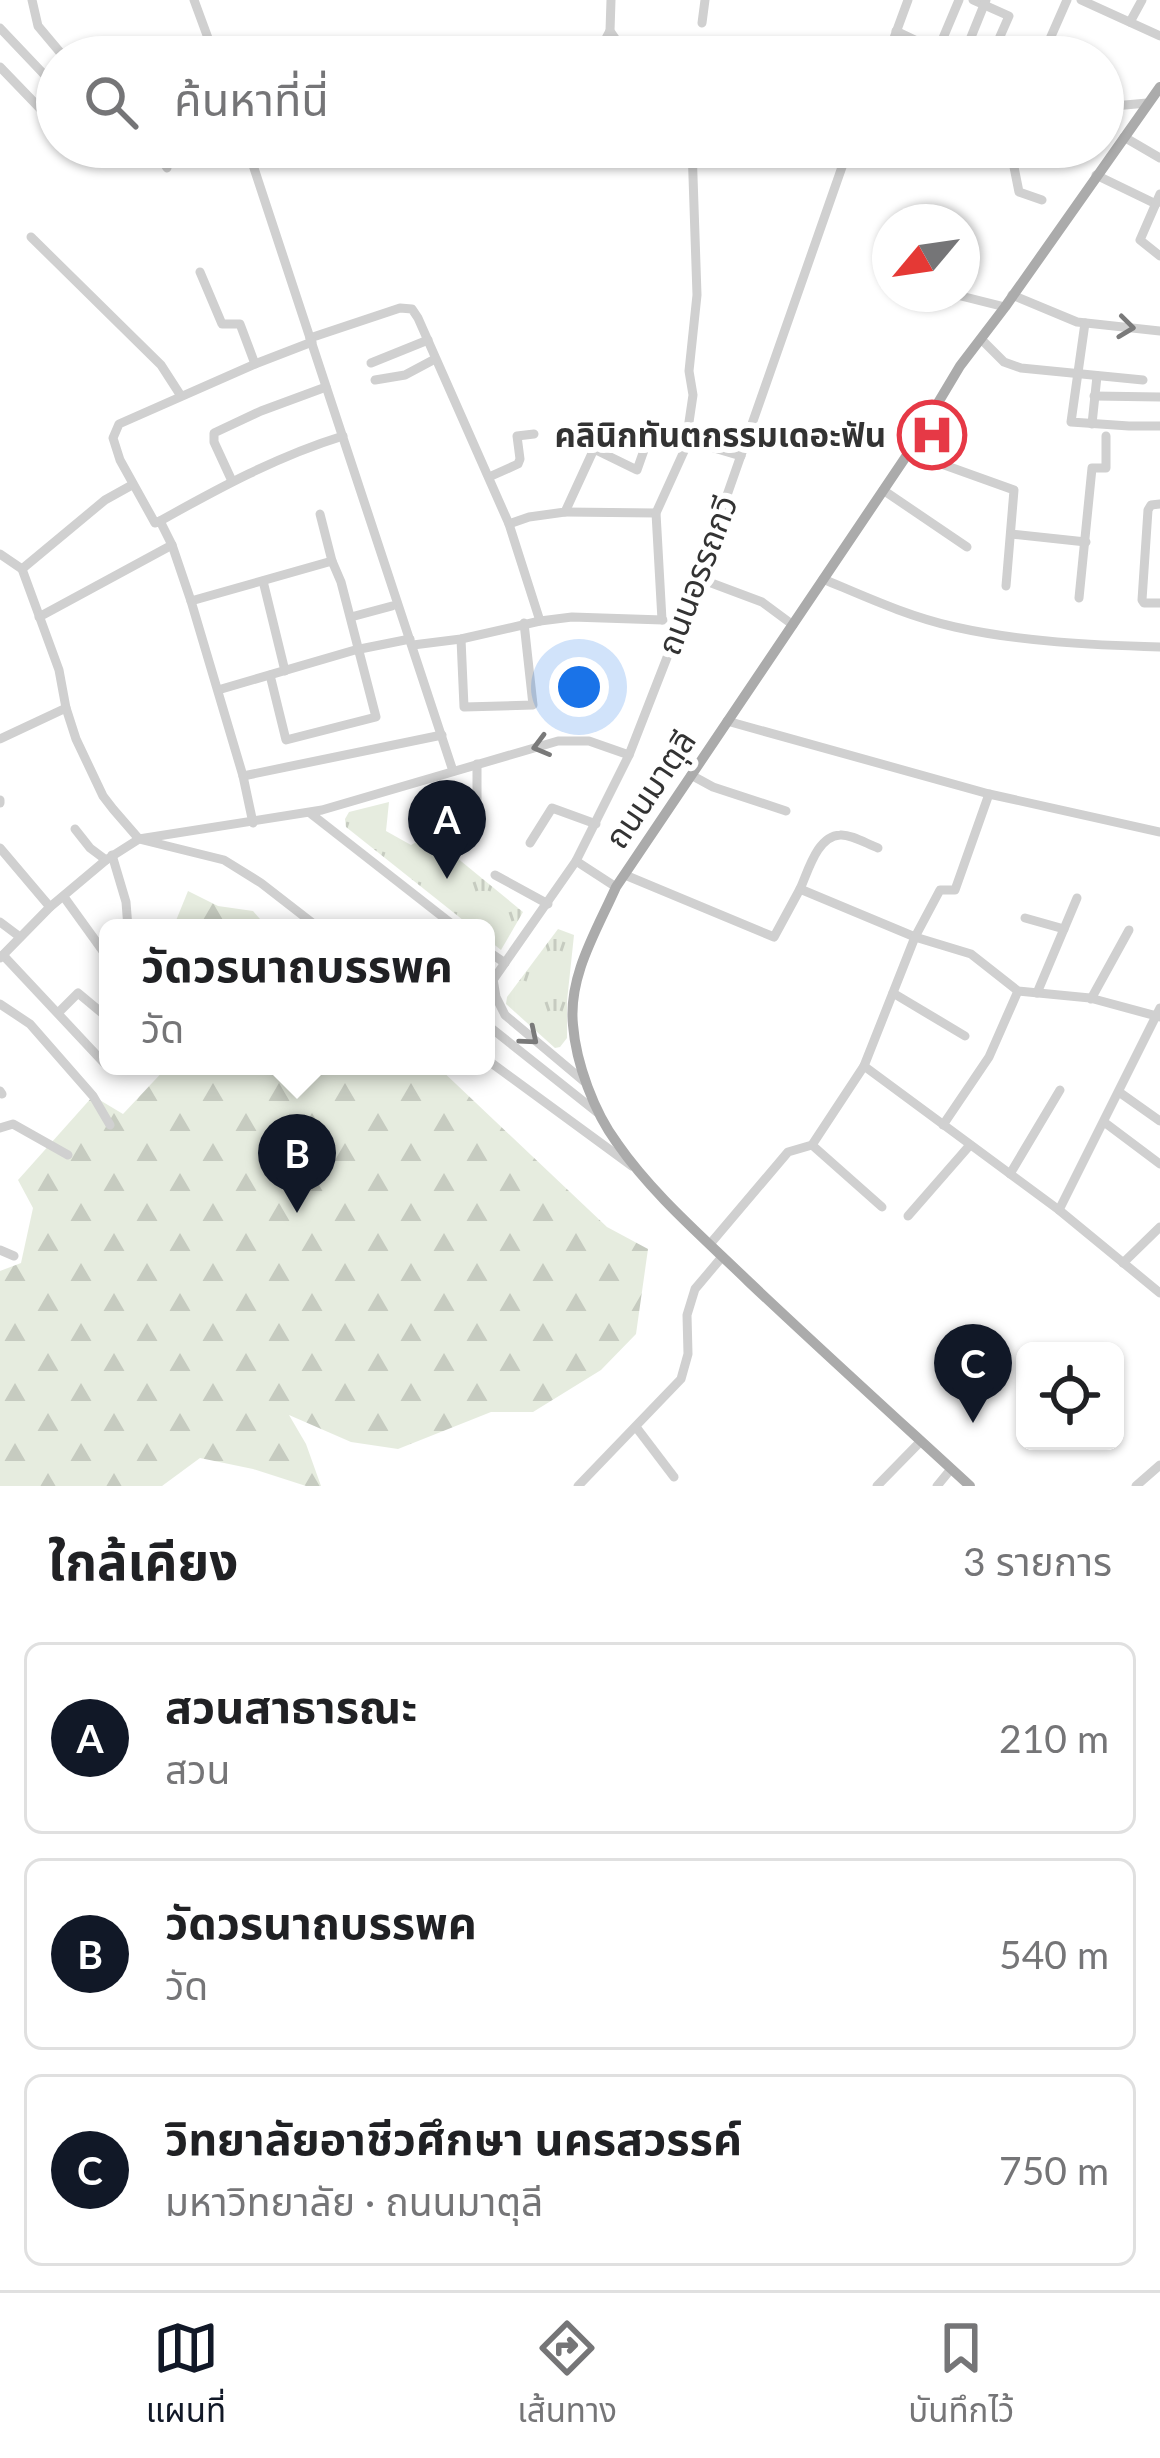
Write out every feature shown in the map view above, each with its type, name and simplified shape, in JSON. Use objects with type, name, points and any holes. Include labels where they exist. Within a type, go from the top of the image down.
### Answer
[{"type":"main road","name":"ถนนมาตุลี","points":[[1124,136],[1160,88]]},
{"type":"main road","name":"ถนนมาตุลี","points":[[970,1486],[722,1257],[641,1173],[598,1113],[572,1023],[577,980],[616,887],[883,490],[960,366],[1006,308],[1101,168]]},
{"type":"street","points":[[32,0],[38,26],[46,36]]},
{"type":"street","points":[[194,0],[207,36]]},
{"type":"street","points":[[607,36],[611,0]]},
{"type":"street","points":[[702,23],[705,0]]},
{"type":"street","points":[[894,36],[908,0]]},
{"type":"street","points":[[944,36],[958,0]]},
{"type":"street","points":[[1051,36],[1067,0]]},
{"type":"street","points":[[1081,0],[1160,37]]},
{"type":"street","points":[[1130,22],[1142,0]]},
{"type":"street","points":[[970,36],[982,1],[1009,16],[1000,36]]},
{"type":"street","points":[[0,28],[36,66]]},
{"type":"street","points":[[610,31],[613,36]]},
{"type":"street","points":[[896,31],[905,36]]},
{"type":"street","points":[[0,67],[36,104]]},
{"type":"street","points":[[1124,105],[1148,103]]},
{"type":"street","points":[[1124,136],[1160,158]]},
{"type":"street","points":[[254,168],[453,771]]},
{"type":"street","points":[[662,620],[656,513],[687,440],[693,394],[689,371],[697,295],[693,168]]},
{"type":"street","name":"ถนนอรรถกวี","points":[[495,976],[575,861],[628,755],[698,578],[842,168]]},
{"type":"street","points":[[1014,168],[1019,192],[1042,200]]},
{"type":"street","points":[[1096,175],[1158,202],[1140,240],[1160,256]]},
{"type":"street","points":[[31,237],[161,365],[181,396]]},
{"type":"street","points":[[200,272],[222,324],[240,325],[255,364]]},
{"type":"street","points":[[1012,295],[1085,322],[1160,331]]},
{"type":"street","points":[[980,301],[1006,308]]},
{"type":"street","points":[[343,436],[300,449],[155,523],[112,438],[119,424],[255,364],[400,308],[412,309],[509,524],[540,621]]},
{"type":"street","points":[[1085,322],[1070,419],[1160,426]]},
{"type":"street","points":[[371,363],[428,340]]},
{"type":"street","points":[[982,340],[1004,362],[1022,368],[1143,380]]},
{"type":"street","points":[[375,380],[405,375],[436,359]]},
{"type":"street","points":[[1092,424],[1096,376]]},
{"type":"street","points":[[232,481],[214,433],[326,386]]},
{"type":"street","points":[[1094,396],[1160,397]]},
{"type":"street","points":[[489,477],[518,464],[517,436],[534,434]]},
{"type":"street","points":[[565,512],[595,449],[638,470],[649,436],[687,440],[741,456]]},
{"type":"street","points":[[1079,598],[1092,468],[1106,468],[1106,436]]},
{"type":"street","points":[[908,452],[1011,487],[1006,586]]},
{"type":"street","points":[[22,569],[132,484]]},
{"type":"street","points":[[883,490],[967,547]]},
{"type":"street","points":[[1160,504],[1151,505],[1148,511],[1142,600],[1160,603]]},
{"type":"street","points":[[509,524],[565,512],[656,513]]},
{"type":"street","points":[[270,675],[286,740],[376,717],[320,514]]},
{"type":"street","points":[[160,520],[191,601],[253,823]]},
{"type":"street","points":[[1011,534],[1086,542]]},
{"type":"street","points":[[39,617],[172,545]]},
{"type":"street","points":[[0,554],[22,569],[59,670],[76,739],[103,796],[140,839],[224,860],[307,919]]},
{"type":"street","points":[[191,601],[332,561]]},
{"type":"street","points":[[698,578],[762,602],[793,625]]},
{"type":"street","points":[[823,579],[876,602],[956,627],[1035,640],[1160,646]]},
{"type":"street","points":[[263,581],[285,671]]},
{"type":"street","points":[[351,617],[392,606]]},
{"type":"street","points":[[218,690],[358,650],[460,639],[524,623],[572,617],[679,620]]},
{"type":"street","points":[[460,639],[464,707],[533,705],[524,623]]},
{"type":"street","points":[[0,740],[66,708]]},
{"type":"street","points":[[727,722],[989,794],[1160,832]]},
{"type":"street","points":[[243,776],[442,735]]},
{"type":"street","points":[[99,1057],[1,957],[50,907],[109,857],[140,839],[340,806],[558,741],[589,741],[628,755]]},
{"type":"street","points":[[477,764],[477,809]]},
{"type":"street","points":[[691,776],[713,788],[786,811]]},
{"type":"street","points":[[710,1244],[788,1152],[812,1145],[864,1066],[915,937],[940,890],[955,890],[989,794]]},
{"type":"street","points":[[338,835],[335,814],[340,806]]},
{"type":"street","points":[[530,842],[551,808],[596,824]]},
{"type":"street","points":[[310,813],[445,919]]},
{"type":"street","points":[[75,829],[91,848],[109,857],[127,919]]},
{"type":"street","points":[[196,832],[190,837],[191,845],[202,853]]},
{"type":"street","points":[[625,875],[774,938],[820,847],[842,834],[878,848]]},
{"type":"street","points":[[0,848],[50,907]]},
{"type":"street","points":[[575,861],[616,887]]},
{"type":"street","points":[[495,875],[548,904]]},
{"type":"street","points":[[800,890],[915,937],[971,954],[1018,991],[1091,998],[1159,1014],[1059,1210]]},
{"type":"street","points":[[64,897],[99,946]]},
{"type":"street","points":[[1037,993],[1077,898]]},
{"type":"street","points":[[1025,918],[1064,929]]},
{"type":"street","points":[[0,922],[20,937]]},
{"type":"street","points":[[1091,998],[1130,930]]},
{"type":"street","points":[[495,956],[505,963]]},
{"type":"street","points":[[495,991],[505,1016],[586,1083]]},
{"type":"street","points":[[943,1125],[989,1057],[1018,991]]},
{"type":"street","points":[[893,992],[964,1036]]},
{"type":"street","points":[[58,1013],[79,993],[99,1010]]},
{"type":"street","points":[[0,1004],[30,1024],[93,1096],[110,1125]]},
{"type":"street","points":[[495,1031],[598,1113]]},
{"type":"street","points":[[495,1066],[641,1173]]},
{"type":"street","points":[[864,1066],[1059,1210],[1160,1293]]},
{"type":"street","points":[[1010,1174],[1060,1090]]},
{"type":"street","points":[[1119,1092],[1160,1121]]},
{"type":"street","points":[[1104,1122],[1160,1164]]},
{"type":"street","points":[[0,1128],[13,1124],[68,1155]]},
{"type":"street","points":[[812,1145],[882,1207]]},
{"type":"street","points":[[908,1216],[970,1145]]},
{"type":"street","points":[[1123,1263],[1160,1227]]},
{"type":"street","points":[[0,1250],[14,1256]]},
{"type":"street","points":[[578,1486],[680,1379],[688,1354],[687,1315],[695,1289],[722,1257]]},
{"type":"street","points":[[636,1427],[674,1477]]},
{"type":"street","points":[[877,1486],[921,1441]]},
{"type":"street","points":[[1136,1486],[1160,1465]]},
{"type":"street","points":[[937,1486],[951,1469]]},
{"type":"green space","points":[[389,802],[386,831],[411,845],[429,835],[523,912],[501,950],[495,945],[495,919],[462,919],[346,827],[349,812]]},
{"type":"green space","points":[[188,891],[218,906],[253,911],[260,919],[177,919]]},
{"type":"green space","points":[[558,929],[574,935],[567,1038],[555,1048],[506,1004]]},
{"type":"green space","points":[[160,1075],[447,1075],[607,1227],[648,1249],[636,1334],[601,1370],[533,1412],[491,1412],[398,1449],[351,1442],[289,1415],[321,1486],[200,1458],[162,1486],[0,1486],[0,1271],[21,1263],[33,1208],[18,1180],[93,1096],[123,1114]]},
{"type":"place","name":"คลินิกทันตกรรมเดอะฟัน","points":[[932,435]]},
{"type":"place","name":"สวนสาธารณะ","points":[[447,879]]},
{"type":"place","name":"วัดวรนาถบรรพค","points":[[297,1213]]},
{"type":"place","name":"วิทยาลัยอาชีวศึกษา นครสวรรค์","points":[[973,1423]]}]
